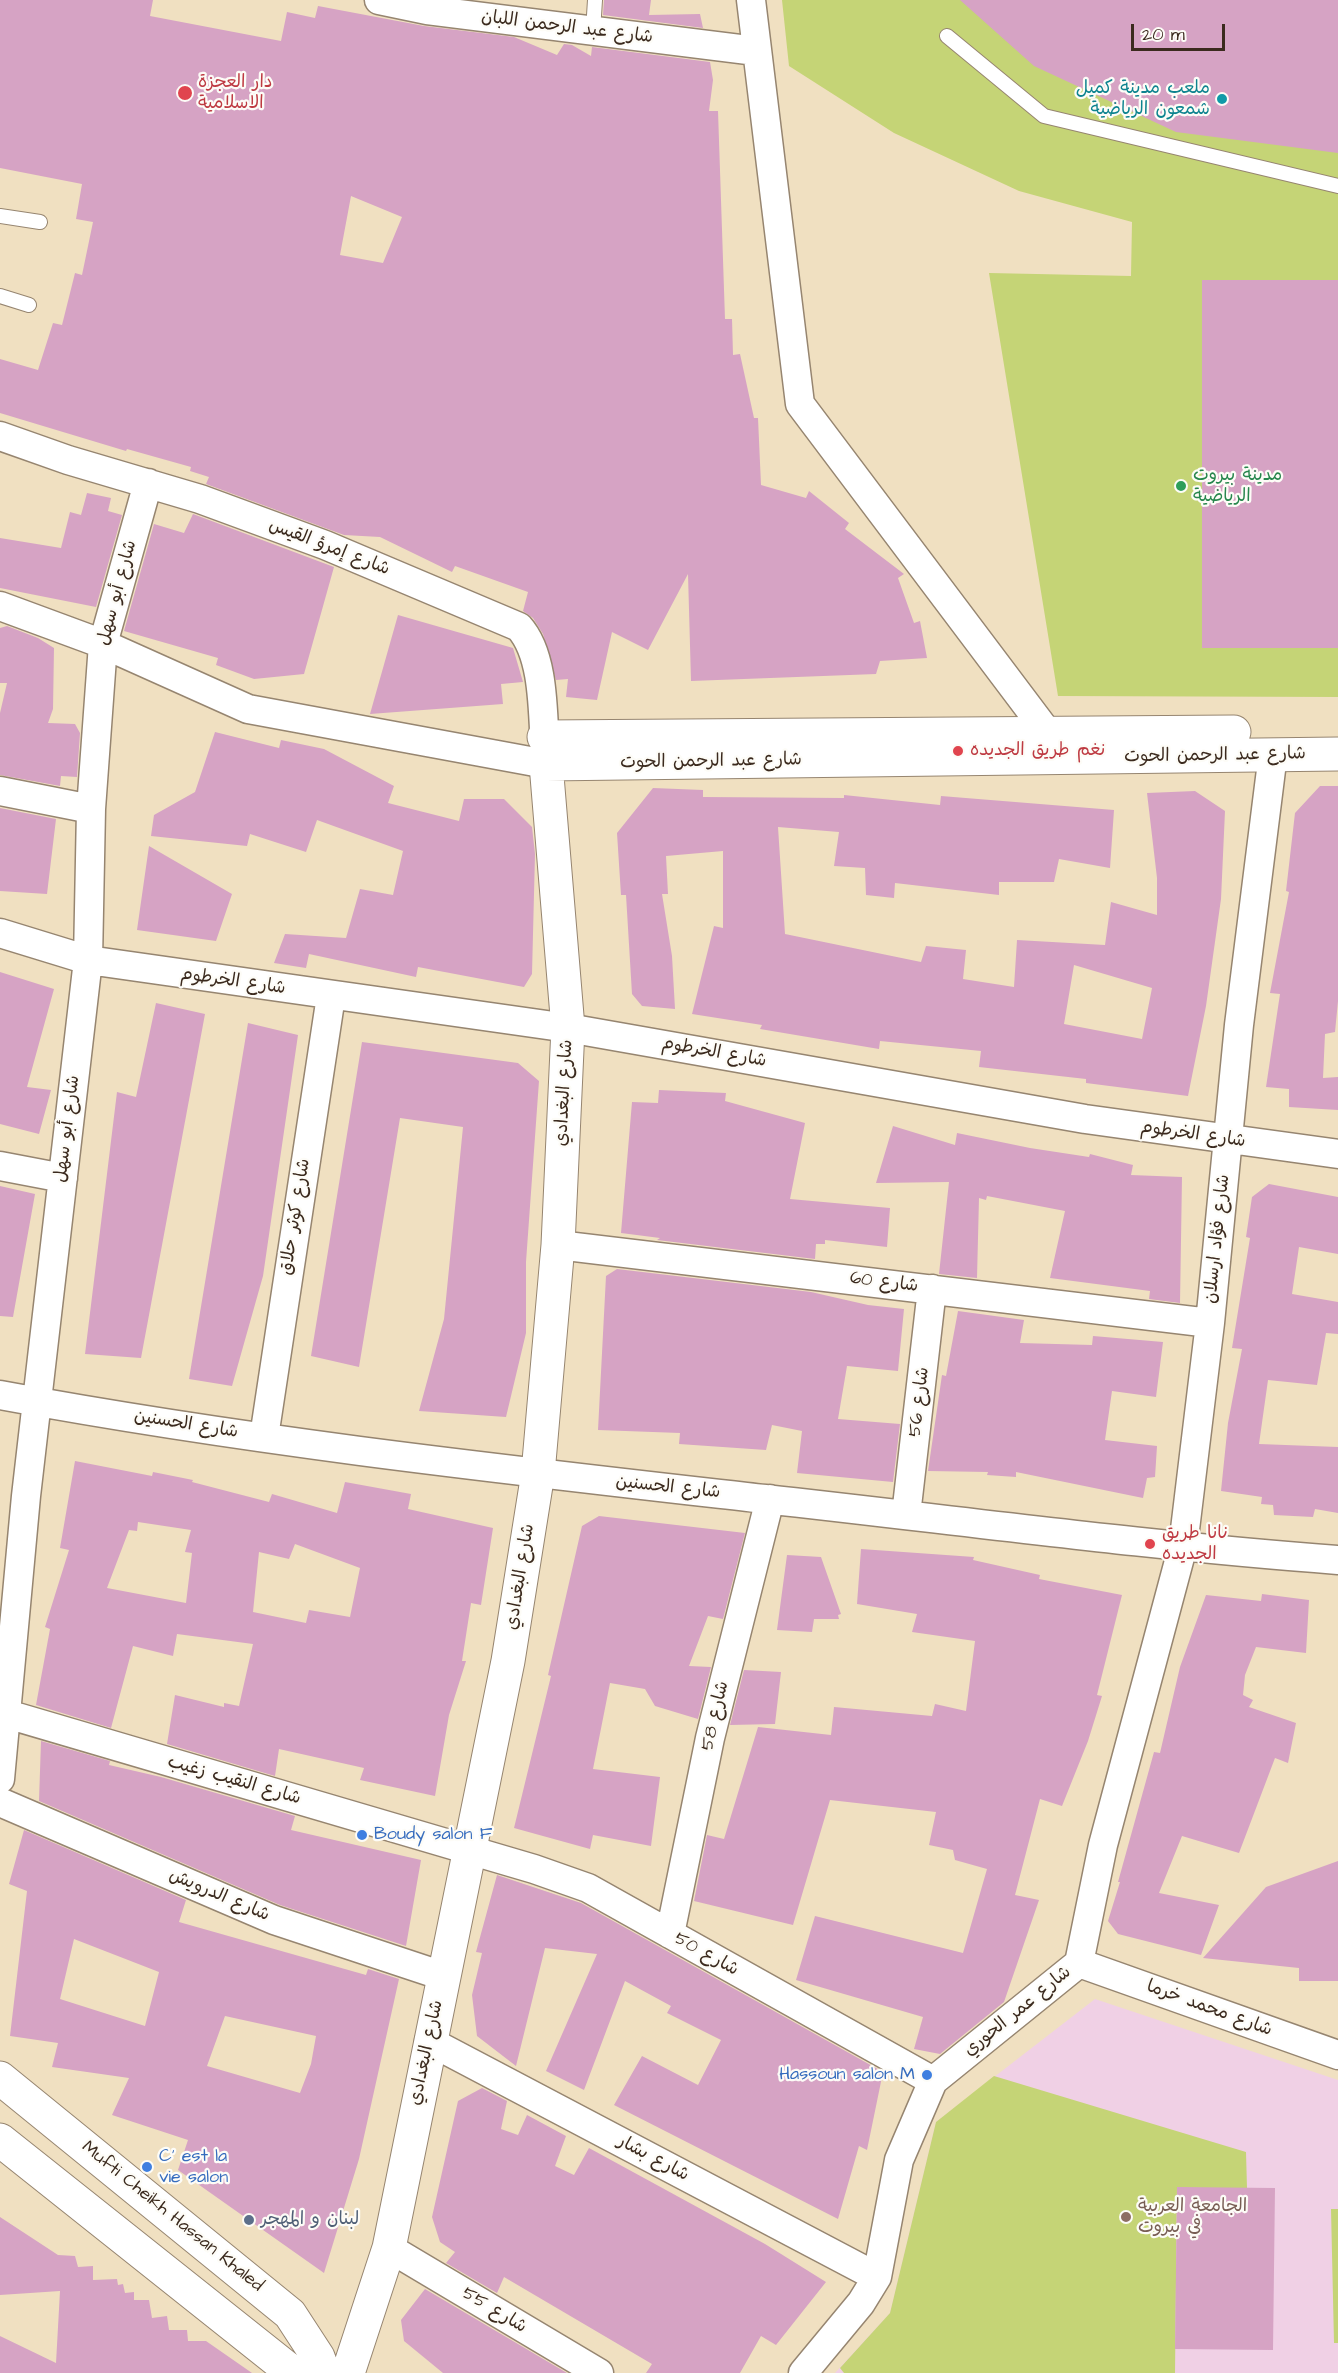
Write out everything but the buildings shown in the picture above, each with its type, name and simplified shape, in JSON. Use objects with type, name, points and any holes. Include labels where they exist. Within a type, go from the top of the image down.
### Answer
[{"type":"street","name":"شارع عبد الرحمن اللبان","points":[[379,0],[427,10],[756,51]]},
{"type":"street","points":[[751,0],[800,404],[1058,746]]},
{"type":"street","name":"شارع إمرؤ القيس","points":[[0,436],[200,499],[325,545],[519,627],[527,636],[536,659],[545,751]]},
{"type":"street","name":"شارع أبو سهل","points":[[0,1779],[2,1713],[88,960],[91,809],[103,644],[148,483]]},
{"type":"street","name":"شارع عبد الرحمن الحوت","points":[[0,606],[103,644],[249,709],[545,751],[1058,746],[1338,731]]},
{"type":"street","name":"شارع عبد الرحمن الحوت","points":[[1058,746],[1273,754],[1338,754]]},
{"type":"street","name":"شارع البغدادي","points":[[348,2373],[389,2248],[429,2041],[508,1661],[537,1473],[558,1245],[568,1028],[545,751]]},
{"type":"street","name":"شارع فؤاد ارسلان","points":[[1183,1546],[1210,1323],[1239,1025],[1273,754]]},
{"type":"street","points":[[0,790],[91,809]]},
{"type":"street","name":"شارع الخرطوم","points":[[0,933],[88,960],[568,1028],[1085,1119],[1338,1154]]},
{"type":"street","name":"شارع كوثر حلاق","points":[[264,1437],[331,996]]},
{"type":"street","points":[[0,1166],[63,1178]]},
{"type":"street","name":"شارع 60","points":[[558,1245],[1210,1323]]},
{"type":"street","name":"شارع 56","points":[[906,1515],[932,1289]]},
{"type":"street","name":"شارع الحسنين","points":[[0,1395],[264,1437],[537,1473],[1183,1546],[1338,1560]]},
{"type":"street","name":"شارع 58","points":[[669,1934],[710,1738],[770,1499]]},
{"type":"street","name":"شارع عمر الحوري","points":[[803,2373],[861,2303],[877,2277],[899,2160],[933,2081],[1079,1963],[1103,1845],[1183,1546]]},
{"type":"street","name":"شارع النقيب زغيب","points":[[2,1713],[469,1850]]},
{"type":"street","name":"شارع الدرويش","points":[[0,1802],[274,1920],[443,1976]]},
{"type":"street","name":"شارع 50","points":[[469,1850],[588,1888],[933,2081]]},
{"type":"street","name":"شارع محمد خرما","points":[[1079,1963],[1338,2055]]},
{"type":"street","name":"شارع بشار","points":[[429,2041],[877,2277]]},
{"type":"street","name":"Mufti Cheikh Hassan Khaled","points":[[0,2078],[290,2314],[306,2337],[324,2373]]},
{"type":"street","points":[[0,2140],[293,2373]]},
{"type":"street","name":"شارع 55","points":[[389,2248],[599,2373]]},
{"type":"lane","points":[[593,31],[595,0]]},
{"type":"lane","points":[[947,36],[1044,116],[1338,186]]},
{"type":"lane","points":[[0,216],[40,222]]},
{"type":"lane","points":[[0,296],[29,305]]},
{"type":"shaded area","name":"الجامعة العربية في بيروت","points":[[1095,1999],[1338,2080],[1338,2373],[835,2373],[890,2313],[936,2122]]},
{"type":"green space","name":"مدينة بيروت الرياضية","points":[[782,0],[1338,0],[1338,697],[1058,696],[989,273],[1131,276],[1132,222],[1019,191],[894,133],[789,66]]},
{"type":"green space","points":[[994,2076],[1246,2152],[1247,2188],[1177,2188],[1175,2373],[844,2373],[840,2368],[890,2313],[936,2122]]},
{"type":"green space","points":[[1331,2209],[1338,2209],[1338,2343],[1334,2343]]},
{"type":"place","name":"دار العجزة الاسلامية","points":[[185,93]]},
{"type":"place","name":"ملعب مدينة كميل شمعون الرياضية","points":[[1222,99]]},
{"type":"place","name":"مدينة بيروت الرياضية","points":[[1181,486]]},
{"type":"place","name":"نغم طريق الجديده","points":[[958,751]]},
{"type":"place","name":"نانا طريق الجديده","points":[[1150,1544]]},
{"type":"place","name":"Boudy salon F","points":[[362,1835]]},
{"type":"place","name":"Hassoun salon M","points":[[927,2075]]},
{"type":"place","name":"C' est la vie salon","points":[[147,2167]]},
{"type":"place","name":"الجامعة العربية في بيروت","points":[[1126,2217]]},
{"type":"place","name":"لبنان و المهجر","points":[[249,2220]]}]
